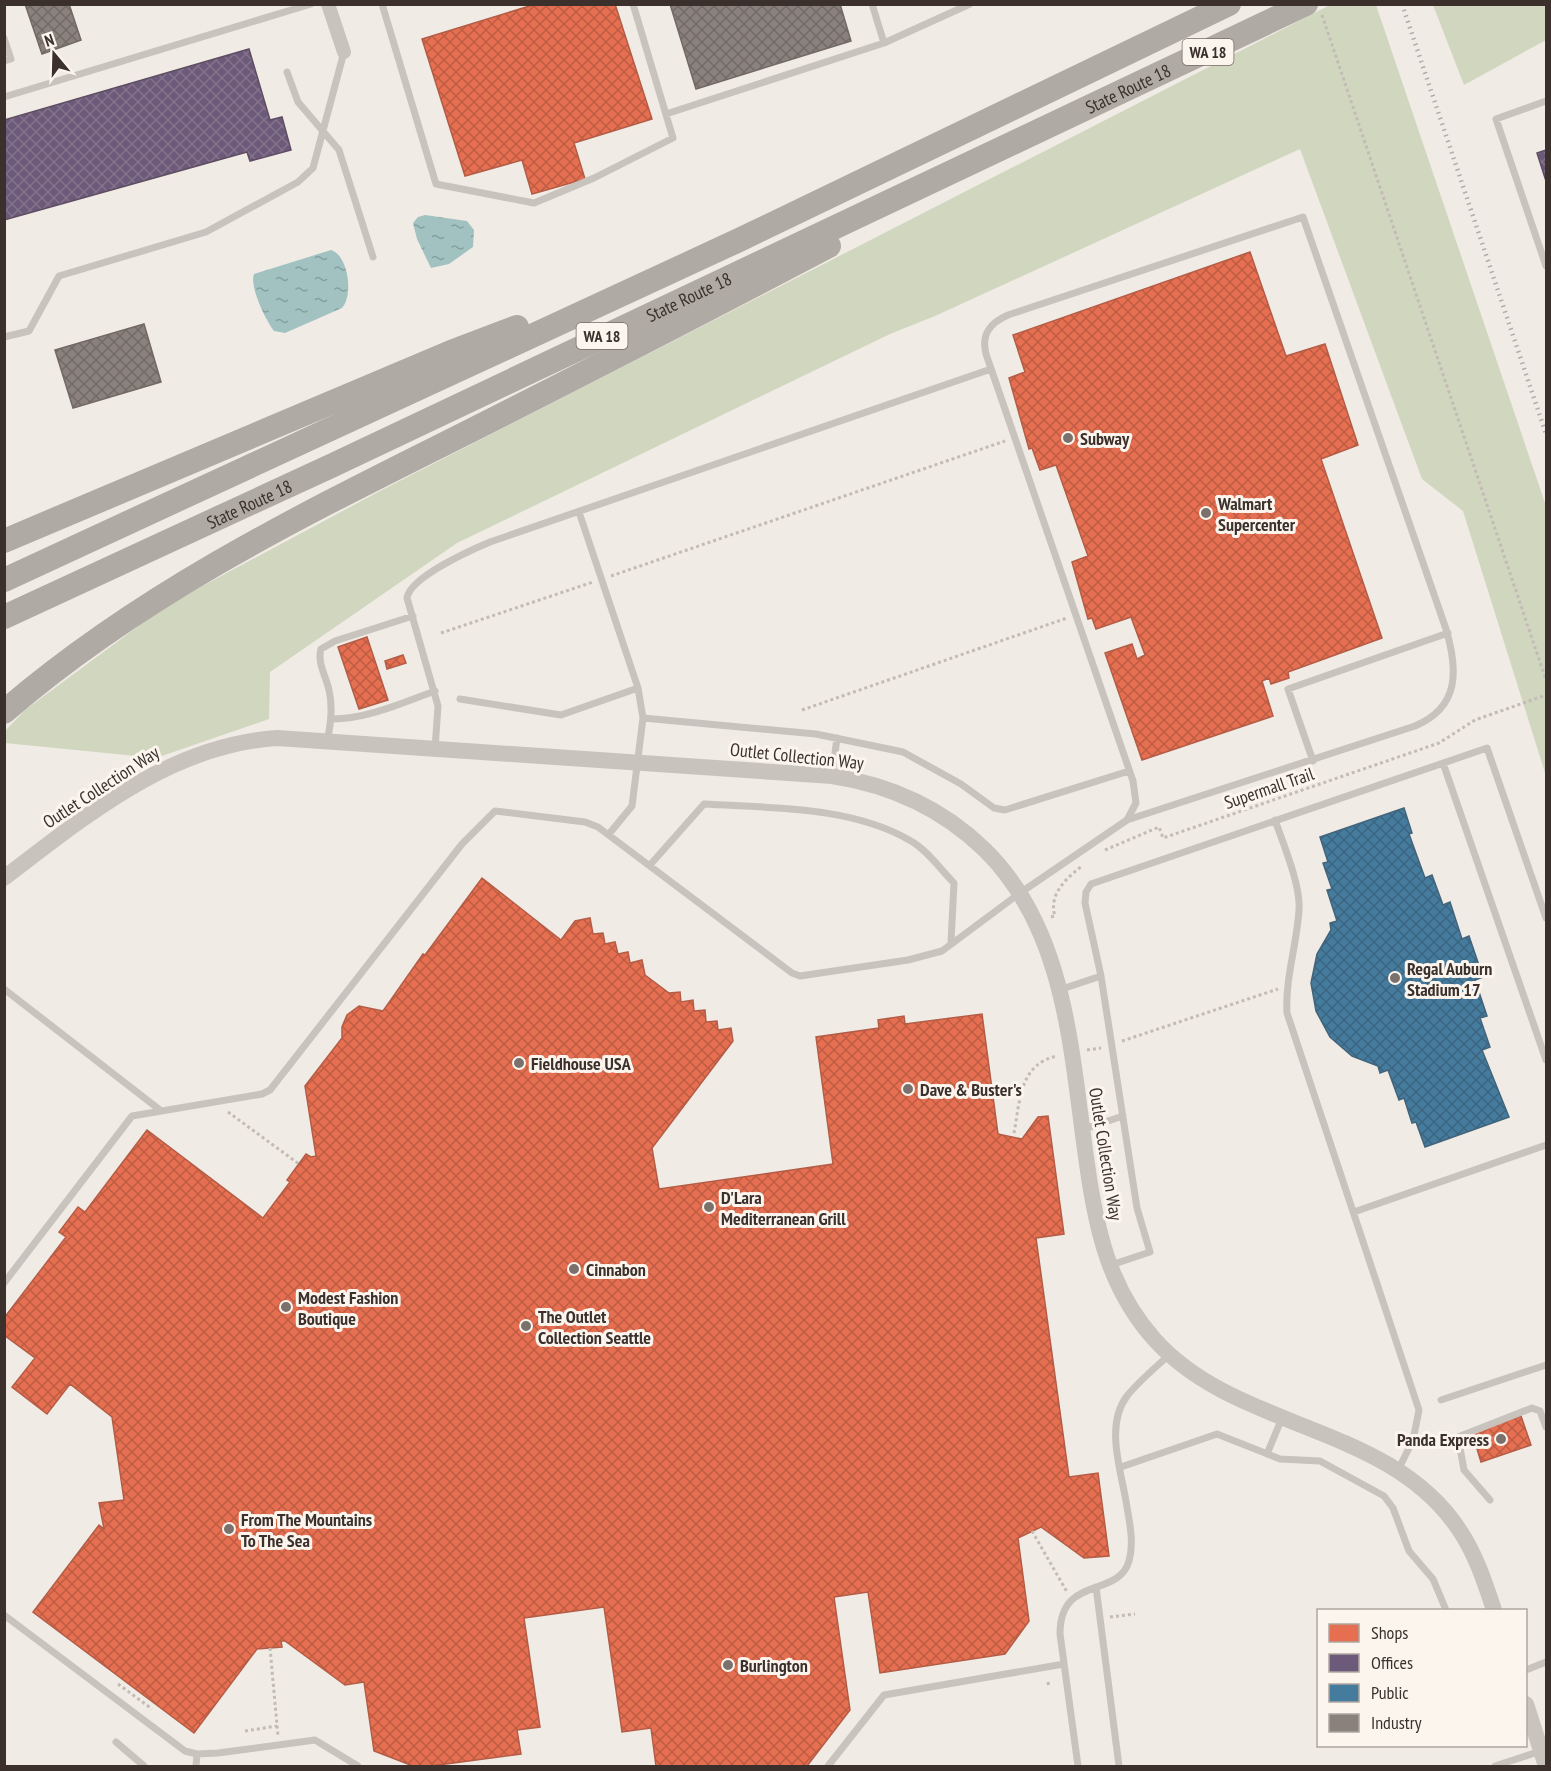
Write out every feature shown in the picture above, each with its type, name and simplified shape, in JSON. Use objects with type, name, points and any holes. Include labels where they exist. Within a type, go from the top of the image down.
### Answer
[{"type":"highway","name":"State Route 18","points":[[4,580],[737,241],[1229,4]]},
{"type":"highway","name":"State Route 18","points":[[4,616],[1155,78],[1306,4]]},
{"type":"highway","points":[[4,712],[134,615],[189,578],[256,539],[610,361],[1155,78]]},
{"type":"highway","points":[[4,541],[451,352],[737,241]]},
{"type":"highway","points":[[4,625],[49,596]]},
{"type":"street","points":[[328,4],[344,52]]},
{"type":"street","name":"Outlet Collection Way","points":[[4,878],[115,797],[157,771],[194,754],[246,740],[277,738],[327,741],[832,776],[864,781],[892,790],[951,820],[996,862],[1020,893],[1037,923],[1059,990],[1098,1232],[1118,1287],[1139,1319],[1169,1354],[1215,1389],[1343,1442],[1398,1470],[1424,1490],[1458,1528],[1476,1560],[1493,1609]]},
{"type":"street","points":[[1527,1707],[1543,1759]]},
{"type":"lane","points":[[4,97],[311,4]]},
{"type":"lane","points":[[382,4],[436,184],[534,203],[594,178],[674,138],[633,4]]},
{"type":"lane","points":[[872,4],[884,43]]},
{"type":"lane","points":[[666,114],[884,43],[970,4]]},
{"type":"lane","points":[[4,38],[11,59],[4,61]]},
{"type":"lane","points":[[4,338],[29,331],[59,276],[206,232],[298,182],[313,168],[344,52]]},
{"type":"lane","points":[[287,72],[298,102],[339,150],[373,257]]},
{"type":"lane","points":[[1546,101],[1496,118],[1546,266]]},
{"type":"lane","points":[[4,1283],[128,1119],[135,1114],[262,1094],[270,1090],[462,844],[495,811],[585,822],[609,834],[796,975],[931,956],[942,951],[951,942],[1020,893],[1127,820],[1313,761],[1415,726],[1434,715],[1449,696],[1454,681],[1455,668],[1448,633],[1303,217],[1002,318],[991,325],[984,339],[991,369],[1014,438],[1129,771],[1136,803],[1127,820]]},
{"type":"lane","points":[[435,748],[438,706],[407,598],[408,591],[464,552],[991,369]]},
{"type":"lane","points":[[579,512],[638,688],[643,718],[632,806],[609,834]]},
{"type":"lane","points":[[327,741],[332,719],[330,691],[319,657],[321,649],[335,641],[413,616]]},
{"type":"lane","points":[[1313,761],[1288,689],[1448,633]]},
{"type":"lane","points":[[460,699],[561,716],[638,688]]},
{"type":"lane","points":[[332,719],[346,719],[382,710],[435,691]]},
{"type":"lane","points":[[643,718],[837,738],[903,752],[961,784],[994,808],[1005,810],[1129,771]]},
{"type":"lane","points":[[832,776],[837,738]]},
{"type":"lane","points":[[1109,1266],[1150,1252],[1137,1208],[1101,976],[1085,899],[1091,884],[1487,748],[1546,918]]},
{"type":"lane","points":[[1443,763],[1546,1060]]},
{"type":"lane","points":[[650,865],[704,804],[829,812],[868,823],[912,841],[954,883],[951,942]]},
{"type":"lane","points":[[1275,820],[1290,863],[1300,908],[1288,989],[1287,1013],[1419,1410],[1413,1440],[1398,1470]]},
{"type":"lane","points":[[1059,990],[1101,976]]},
{"type":"lane","points":[[4,989],[160,1110]]},
{"type":"lane","points":[[1082,1130],[1123,1116]]},
{"type":"lane","points":[[1354,1212],[1546,1145]]},
{"type":"lane","points":[[1078,1767],[1060,1623],[1065,1609],[1074,1597],[1121,1575],[1130,1556],[1132,1537],[1116,1435],[1120,1408],[1126,1397],[1169,1354]]},
{"type":"lane","points":[[1441,1400],[1546,1365]]},
{"type":"lane","points":[[1490,1500],[1464,1470],[1458,1437],[1532,1408],[1540,1411],[1546,1426]]},
{"type":"lane","points":[[1267,1454],[1282,1418]]},
{"type":"lane","points":[[1121,1467],[1218,1434],[1280,1459],[1320,1461],[1384,1496],[1393,1508],[1409,1551],[1433,1580],[1445,1609]]},
{"type":"lane","points":[[1096,1587],[1119,1767]]},
{"type":"lane","points":[[4,1615],[178,1748],[197,1754],[317,1740],[358,1767]]},
{"type":"lane","points":[[1527,1670],[1546,1662]]},
{"type":"lane","points":[[828,1767],[884,1695],[1065,1664]]},
{"type":"lane","points":[[116,1742],[144,1767]]},
{"type":"lane","points":[[196,1767],[197,1754]]},
{"type":"lane","points":[[1495,1767],[1543,1759]]},
{"type":"path","points":[[1319,4],[1546,680]]},
{"type":"path","points":[[441,633],[1014,438]]},
{"type":"path","points":[[802,710],[1075,615]]},
{"type":"path","name":"Supermall Trail","points":[[1103,852],[1159,827],[1163,838],[1439,743],[1475,720],[1546,694]]},
{"type":"path","points":[[1037,923],[1055,916],[1053,905],[1059,889],[1086,863]]},
{"type":"path","points":[[1014,1133],[1028,1073],[1045,1058],[1112,1044],[1274,989],[1288,989]]},
{"type":"path","points":[[214,1102],[298,1164]]},
{"type":"path","points":[[1032,1531],[1068,1593],[1074,1597]]},
{"type":"path","points":[[1108,1618],[1135,1614]]},
{"type":"path","points":[[270,1648],[279,1744]]},
{"type":"path","points":[[118,1684],[152,1709]]},
{"type":"path","points":[[245,1731],[278,1726]]},
{"type":"green space","points":[[1330,5],[1376,5],[1546,506],[1546,776],[1463,511],[1422,479],[1300,149],[935,316],[890,334],[457,543],[270,672],[269,719],[156,758],[5,743],[5,731],[25,710],[167,605],[380,491]]},
{"type":"green space","points":[[1433,5],[1546,5],[1546,40],[1464,85]]},
{"type":"water","points":[[425,215],[467,221],[474,230],[473,247],[449,264],[431,268],[417,239],[413,223],[418,217]]},
{"type":"water","points":[[331,250],[342,259],[347,276],[348,294],[342,308],[285,333],[274,331],[256,295],[254,274]]},
{"type":"building: Shops","points":[[536,4],[615,4],[652,119],[574,143],[585,179],[532,194],[522,160],[465,176],[422,39]]},
{"type":"building: Shops","name":"Walmart Supercenter","points":[[1250,252],[1286,356],[1325,344],[1358,445],[1321,459],[1382,638],[1288,672],[1289,678],[1271,684],[1269,678],[1262,681],[1273,716],[1142,760],[1105,653],[1132,644],[1137,659],[1145,655],[1131,617],[1096,629],[1092,618],[1088,619],[1072,562],[1088,556],[1056,465],[1040,470],[1032,448],[1029,449],[1009,378],[1025,372],[1013,335]]},
{"type":"building: Shops","points":[[367,637],[388,700],[359,709],[338,647]]},
{"type":"building: Shops","points":[[403,655],[406,663],[387,669],[385,661]]},
{"type":"building: Shops","name":"The Outlet Collection Seattle","points":[[482,878],[561,940],[575,921],[590,918],[593,934],[603,933],[605,944],[615,942],[618,954],[628,952],[630,963],[642,960],[645,975],[669,993],[680,992],[681,1002],[693,1000],[694,1011],[705,1010],[706,1022],[717,1021],[718,1030],[731,1028],[733,1041],[652,1148],[659,1189],[833,1164],[816,1037],[879,1028],[878,1020],[904,1016],[905,1024],[982,1014],[998,1134],[1022,1139],[1038,1117],[1048,1116],[1064,1234],[1036,1238],[1069,1477],[1098,1473],[1109,1556],[1084,1558],[1041,1527],[1018,1538],[1029,1621],[1005,1654],[880,1673],[868,1592],[834,1597],[850,1710],[807,1766],[656,1766],[651,1728],[622,1732],[604,1607],[524,1618],[540,1727],[517,1730],[521,1754],[431,1766],[413,1766],[374,1751],[364,1682],[345,1685],[285,1641],[281,1641],[282,1647],[257,1649],[194,1733],[33,1612],[99,1525],[104,1529],[99,1503],[124,1500],[112,1417],[70,1384],[47,1414],[12,1387],[35,1358],[4,1335],[4,1318],[66,1237],[59,1232],[78,1207],[85,1212],[147,1130],[263,1218],[290,1182],[287,1180],[306,1154],[311,1157],[316,1156],[305,1086],[342,1038],[342,1027],[347,1015],[359,1006],[383,1011],[423,954],[425,955]]},
{"type":"building: Shops","name":"Panda Express","points":[[1521,1416],[1531,1445],[1481,1462],[1472,1432]]},
{"type":"building: Offices","points":[[249,49],[270,120],[282,117],[291,150],[250,161],[247,152],[4,220],[4,120]]},
{"type":"building: Offices","points":[[1546,150],[1546,181],[1537,153]]},
{"type":"building: Public","name":"Regal Auburn Stadium 17","points":[[1404,808],[1412,833],[1409,834],[1425,878],[1432,875],[1443,905],[1450,902],[1462,939],[1469,936],[1483,977],[1475,980],[1487,1016],[1480,1018],[1490,1047],[1482,1050],[1509,1117],[1425,1147],[1416,1122],[1412,1123],[1404,1098],[1399,1100],[1388,1070],[1380,1073],[1378,1066],[1352,1056],[1330,1037],[1316,1011],[1311,983],[1317,954],[1331,930],[1330,923],[1337,921],[1327,890],[1332,889],[1323,863],[1328,862],[1320,837]]},
{"type":"building: Industry","points":[[25,4],[69,4],[81,40],[42,54]]},
{"type":"building: Industry","points":[[670,4],[840,4],[851,41],[696,89]]},
{"type":"building: Industry","points":[[144,324],[161,382],[73,408],[55,350]]},
{"type":"railway","points":[[1402,4],[1546,434]]},
{"type":"place","name":"Subway","points":[[1068,438]]},
{"type":"place","name":"Walmart Supercenter","points":[[1206,513]]},
{"type":"place","name":"Regal Auburn Stadium 17","points":[[1395,978]]},
{"type":"place","name":"Fieldhouse USA","points":[[519,1063]]},
{"type":"place","name":"Dave & Buster's","points":[[908,1089]]},
{"type":"place","name":"D'Lara Mediterranean Grill","points":[[709,1207]]},
{"type":"place","name":"Cinnabon","points":[[574,1269]]},
{"type":"place","name":"Modest Fashion Boutique","points":[[286,1307]]},
{"type":"place","name":"The Outlet Collection Seattle","points":[[526,1326]]},
{"type":"place","name":"Panda Express","points":[[1501,1439]]},
{"type":"place","name":"From The Mountains To The Sea","points":[[229,1529]]},
{"type":"place","name":"Burlington","points":[[728,1665]]}]
